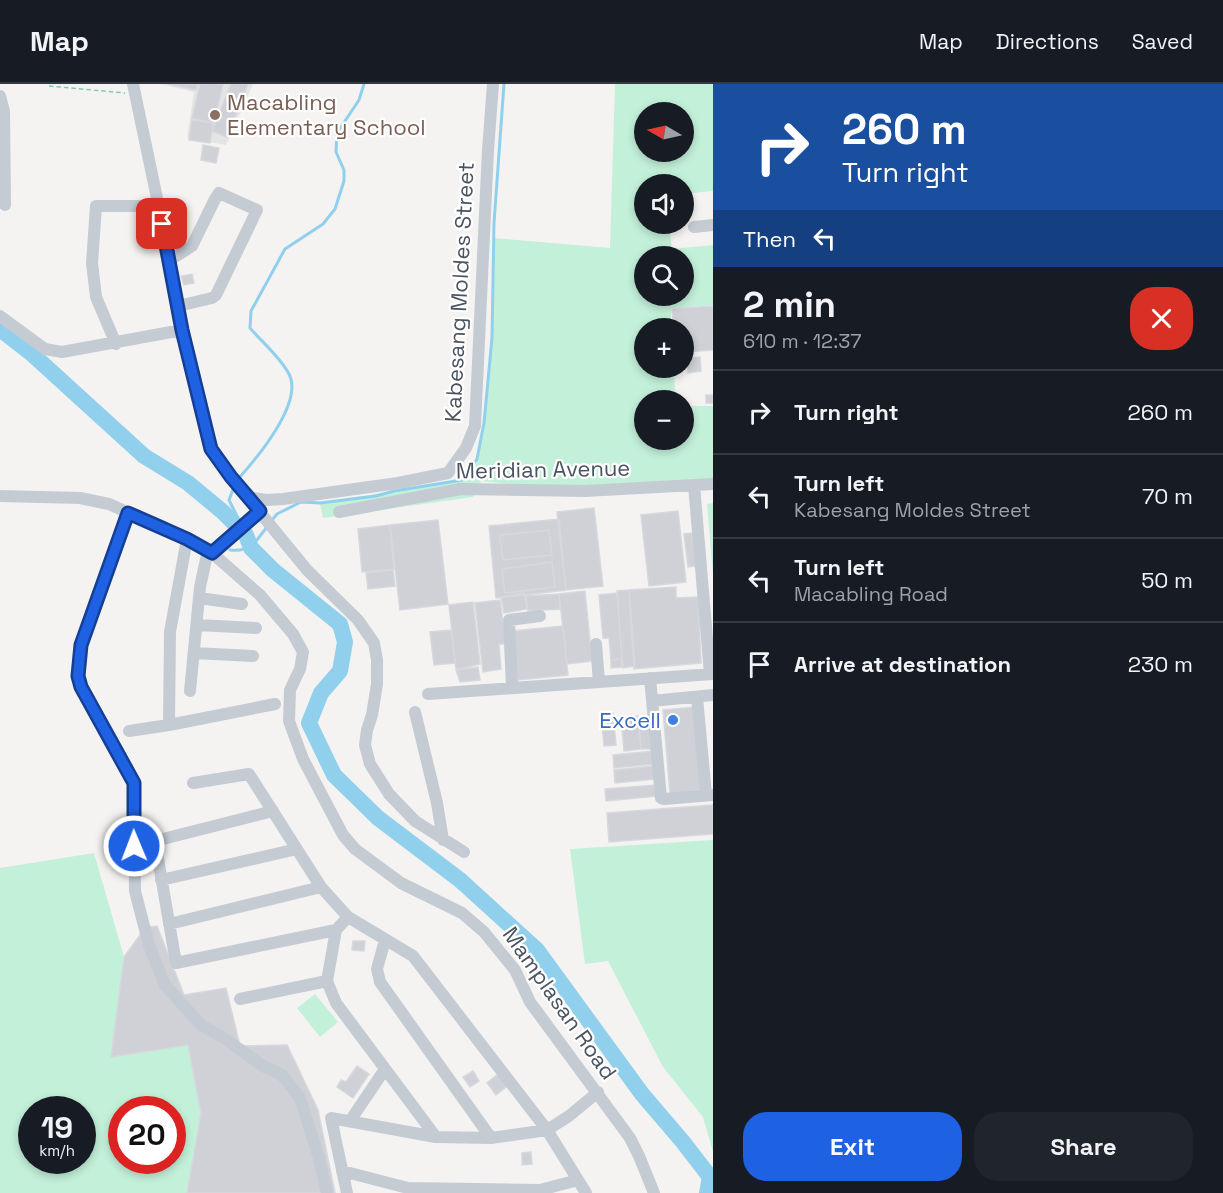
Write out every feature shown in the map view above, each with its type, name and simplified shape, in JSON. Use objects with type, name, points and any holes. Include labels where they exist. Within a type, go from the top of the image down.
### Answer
[{"type":"street","name":"Kabesang Moldes Street","points":[[247,497],[266,500],[284,499],[398,483],[448,472],[466,448],[476,426],[493,84]]},
{"type":"street","points":[[134,89],[170,260],[182,330],[211,449],[257,514],[307,570],[358,620],[374,643],[377,684],[365,745],[370,764],[389,794],[415,821],[464,852]]},
{"type":"street","points":[[0,96],[5,205]]},
{"type":"street","points":[[170,260],[192,246],[219,193],[257,210],[216,295],[178,306]]},
{"type":"street","points":[[116,344],[96,297],[92,263],[96,206],[158,206]]},
{"type":"street","points":[[694,227],[713,225]]},
{"type":"street","points":[[0,316],[45,349],[63,352],[182,330]]},
{"type":"street","name":"Meridian Avenue","points":[[339,512],[461,489],[585,491],[713,484]]},
{"type":"street","points":[[428,694],[711,674],[694,485]]},
{"type":"street","points":[[0,496],[80,498],[109,504],[187,539],[210,552]]},
{"type":"street","points":[[128,513],[81,645],[78,676],[81,687],[134,783],[135,891],[149,945],[165,985],[201,1025],[227,1040],[263,1066],[282,1075],[300,1098],[319,1158],[327,1193]]},
{"type":"street","points":[[190,691],[199,598],[210,552],[257,514]]},
{"type":"street","points":[[169,725],[170,632],[187,539]]},
{"type":"street","name":"Mamplasan Road","points":[[210,552],[260,595],[293,634],[303,652],[300,669],[290,690],[289,721],[303,759],[343,835],[356,849],[401,883],[462,913],[484,932],[514,970],[530,1002],[630,1138],[654,1193]]},
{"type":"street","points":[[199,598],[242,604]]},
{"type":"street","points":[[512,688],[509,620],[540,616]]},
{"type":"street","points":[[197,624],[256,628]]},
{"type":"street","points":[[596,644],[599,682]]},
{"type":"street","points":[[194,653],[253,656]]},
{"type":"street","points":[[650,678],[661,798],[710,795],[697,697]]},
{"type":"street","points":[[652,701],[713,695]]},
{"type":"street","points":[[129,731],[275,704]]},
{"type":"street","points":[[415,712],[437,803],[443,840]]},
{"type":"street","points":[[193,783],[249,774],[321,887],[348,917],[413,956],[547,1130],[586,1193]]},
{"type":"street","points":[[273,811],[154,841],[176,963],[336,930]]},
{"type":"street","points":[[161,880],[297,849]]},
{"type":"street","points":[[169,924],[321,887]]},
{"type":"street","points":[[348,917],[336,930],[327,981],[336,1003],[436,1137]]},
{"type":"street","points":[[385,940],[377,969],[380,982],[491,1138]]},
{"type":"street","points":[[240,999],[327,981]]},
{"type":"street","points":[[350,1121],[385,1069]]},
{"type":"street","points":[[347,1193],[331,1118],[436,1137],[491,1138],[547,1130],[569,1116],[598,1092]]},
{"type":"street","points":[[342,1171],[408,1188],[540,1190],[578,1180]]},
{"type":"path","points":[[49,86],[134,89]]},
{"type":"shaded area","name":"Macabling Elementary School","points":[[160,84],[253,84],[226,145],[187,138],[194,92]]},
{"type":"green space","points":[[615,84],[713,84],[713,191],[694,193],[694,174],[634,174],[634,234],[670,234],[672,246],[634,246],[634,306],[694,306],[694,247],[713,245],[713,305],[671,309],[671,318],[634,318],[634,378],[674,378],[675,390],[634,390],[634,450],[694,450],[694,406],[713,406],[713,481],[585,492],[481,481],[473,497],[323,518],[320,503],[462,480],[477,459],[484,423],[492,338],[494,238],[610,248]]},
{"type":"green space","points":[[713,503],[713,574],[707,504]]},
{"type":"green space","points":[[713,840],[713,1152],[703,1117],[663,1067],[608,961],[585,964],[570,849]]},
{"type":"green space","points":[[94,853],[124,957],[111,1057],[188,1045],[201,1113],[187,1193],[0,1193],[0,868]]},
{"type":"green space","points":[[315,994],[338,1022],[320,1037],[297,1008]]},
{"type":"building","points":[[168,84],[198,84],[196,90]]},
{"type":"building","points":[[200,84],[223,84],[214,123],[192,118]]},
{"type":"building","points":[[231,84],[248,84],[227,137],[212,131]]},
{"type":"building","points":[[192,120],[213,123],[210,143],[189,140]]},
{"type":"building","points":[[203,145],[219,148],[216,163],[201,160]]},
{"type":"building","points":[[192,274],[194,283],[184,285],[181,276]]},
{"type":"building","points":[[713,306],[713,350],[694,351],[694,318],[673,318],[672,309]]},
{"type":"building","points":[[694,357],[700,357],[701,371],[694,372]]},
{"type":"building","points":[[706,395],[713,395],[713,403],[706,403]]},
{"type":"building","points":[[594,508],[603,586],[566,590],[557,512]]},
{"type":"building","points":[[678,511],[686,582],[649,586],[641,515]]},
{"type":"building","points":[[559,519],[566,590],[496,598],[489,526]]},
{"type":"building","points":[[438,520],[448,604],[400,610],[390,525]]},
{"type":"building","points":[[390,525],[394,569],[362,572],[358,529]]},
{"type":"building","points":[[549,530],[552,555],[503,560],[500,535]]},
{"type":"building","points":[[692,533],[696,566],[688,567],[684,534]]},
{"type":"building","points":[[552,562],[555,587],[505,593],[502,569]]},
{"type":"building","points":[[393,570],[395,586],[368,589],[366,573]]},
{"type":"building","points":[[676,587],[676,598],[698,597],[701,663],[634,669],[629,590]]},
{"type":"building","points":[[629,590],[635,666],[623,668],[617,591]]},
{"type":"building","points":[[585,591],[592,661],[567,664],[559,594]]},
{"type":"building","points":[[524,593],[527,609],[504,613],[501,597]]},
{"type":"building","points":[[617,593],[622,659],[611,660],[609,638],[603,638],[599,595]]},
{"type":"building","points":[[559,594],[560,609],[528,611],[526,596]]},
{"type":"building","points":[[500,600],[506,644],[499,644],[501,669],[483,672],[475,603]]},
{"type":"building","points":[[473,602],[480,664],[456,670],[449,605]]},
{"type":"building","points":[[563,626],[568,675],[517,680],[513,631]]},
{"type":"building","points":[[451,630],[455,663],[434,665],[430,632]]},
{"type":"building","points":[[621,659],[622,667],[611,668],[611,660]]},
{"type":"building","points":[[478,667],[480,680],[460,682],[456,670]]},
{"type":"building","points":[[696,707],[704,791],[670,794],[663,710]]},
{"type":"building","points":[[613,713],[616,745],[604,746],[601,714]]},
{"type":"building","points":[[638,716],[641,749],[624,751],[621,718]]},
{"type":"building","points":[[651,721],[653,749],[641,749],[639,722]]},
{"type":"building","points":[[653,751],[654,764],[614,768],[613,755]]},
{"type":"building","points":[[653,766],[655,779],[615,783],[614,770]]},
{"type":"building","points":[[656,785],[657,796],[606,801],[605,789]]},
{"type":"building","points":[[713,805],[713,834],[609,842],[607,813]]},
{"type":"building","points":[[157,926],[184,995],[226,988],[240,1046],[287,1045],[318,1110],[335,1193],[187,1193],[201,1113],[188,1045],[111,1057],[124,957],[140,935],[142,928]]},
{"type":"building","points":[[353,941],[365,941],[364,951],[352,950]]},
{"type":"building","points":[[357,1066],[369,1074],[353,1098],[337,1087],[341,1080],[346,1082]]},
{"type":"building","points":[[473,1071],[479,1081],[470,1087],[463,1077]]},
{"type":"building","points":[[498,1074],[507,1086],[496,1095],[487,1083]]},
{"type":"building","points":[[531,1152],[532,1164],[522,1165],[522,1153]]},
{"type":"waterway","points":[[239,478],[267,444],[285,414],[292,386],[289,374],[281,362],[250,328],[251,311],[285,249],[323,224],[335,209],[344,181],[344,170],[336,152],[337,133],[359,100],[364,84]]},
{"type":"waterway","points":[[272,520],[277,514],[301,502],[320,503],[376,496],[462,480],[477,459],[484,423],[492,338],[494,223],[504,84]]},
{"type":"waterway","points":[[0,329],[32,354],[144,456],[188,483],[223,512],[246,535],[251,548],[273,570],[340,624],[345,642],[340,671],[321,693],[309,723],[334,775],[378,818],[460,880],[537,950],[642,1094],[710,1177],[707,1193]]},
{"type":"waterway","points":[[234,487],[229,500],[241,524]]},
{"type":"waterway","points":[[147,515],[166,523]]},
{"type":"waterway","points":[[230,550],[248,548],[267,527]]},
{"type":"waterway","points":[[244,530],[251,548]]},
{"type":"place","name":"Macabling Elementary School","points":[[215,115]]},
{"type":"place","name":"Excell","points":[[673,720]]},
{"type":"route","points":[[134,846],[134,783],[130,772],[81,687],[78,676],[81,645],[128,513],[187,539],[212,553],[260,511],[211,449],[182,330],[162,224]]}]
